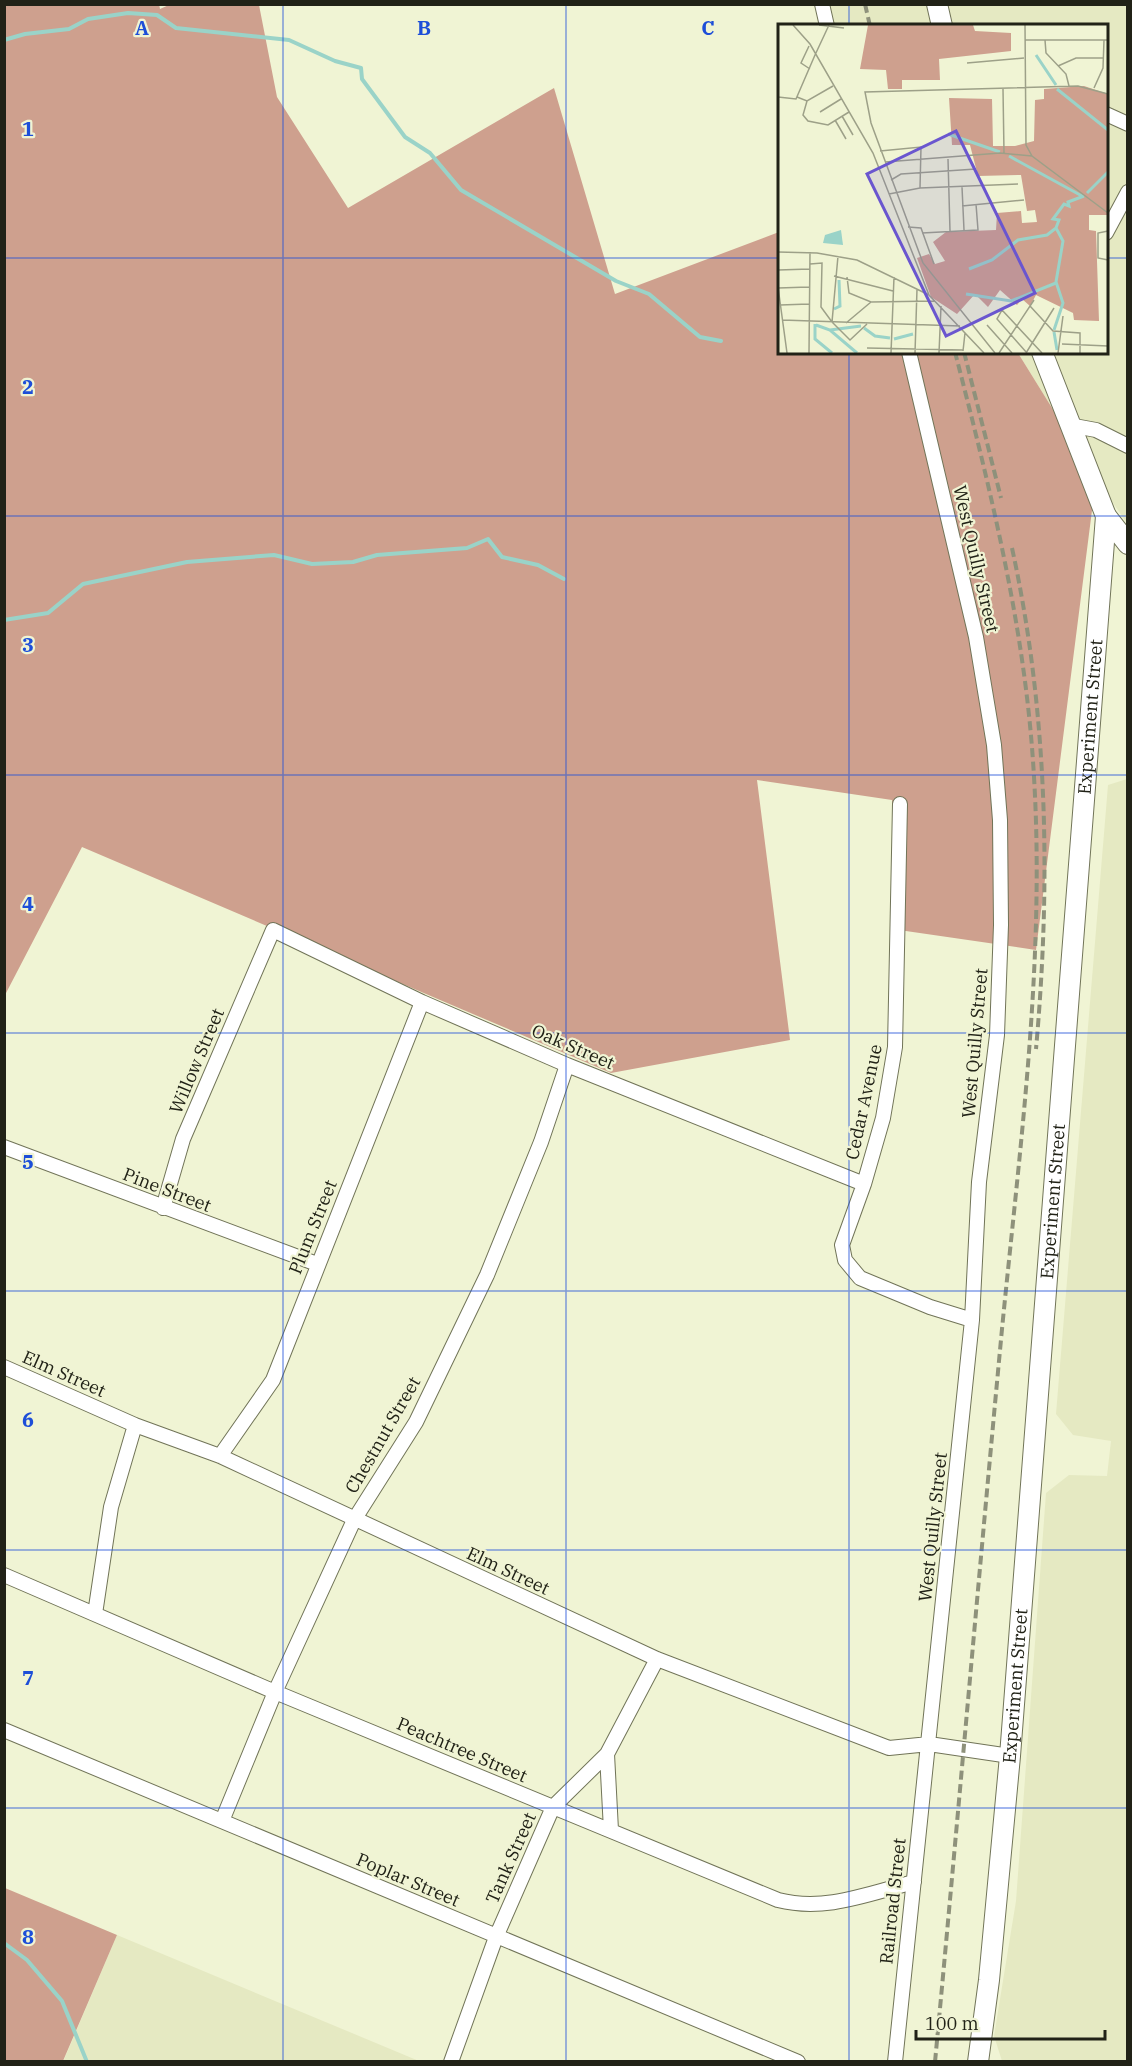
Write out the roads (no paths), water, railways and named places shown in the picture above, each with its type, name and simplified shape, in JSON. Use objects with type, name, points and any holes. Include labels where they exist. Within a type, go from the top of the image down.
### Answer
[{"type":"main road","points":[[937,4],[942,24]]},
{"type":"main road","name":"Experiment Street","points":[[978,2061],[990,1980],[1010,1756],[1106,516],[1043,354]]},
{"type":"main road","points":[[1106,516],[1128,544]]},
{"type":"street","points":[[822,4],[827,24]]},
{"type":"street","points":[[1108,114],[1128,124]]},
{"type":"street","points":[[1108,231],[1128,192]]},
{"type":"street","name":"West Quilly Street","points":[[909,354],[976,637],[993,745],[1000,820],[1001,925],[997,1035],[979,1182],[972,1320],[927,1743]]},
{"type":"street","points":[[1069,425],[1096,430],[1128,446]]},
{"type":"street","name":"Cedar Avenue","points":[[900,804],[895,1047],[883,1118],[864,1184],[842,1245],[845,1260],[860,1278],[930,1307],[972,1320]]},
{"type":"street","name":"Oak Street","points":[[273,930],[422,1002],[567,1065],[864,1184]]},
{"type":"street","name":"Willow Street","points":[[163,1208],[183,1139],[273,930]]},
{"type":"street","name":"Plum Street","points":[[220,1456],[273,1380],[422,1002]]},
{"type":"street","name":"Chestnut Street","points":[[222,1821],[275,1692],[354,1520],[416,1422],[487,1275],[541,1142],[567,1065]]},
{"type":"street","name":"Pine Street","points":[[4,1147],[317,1264]]},
{"type":"street","name":"Elm Street","points":[[4,1367],[135,1425],[220,1456],[657,1659],[889,1748],[927,1743],[1010,1756]]},
{"type":"street","points":[[95,1614],[111,1507],[135,1425]]},
{"type":"street","name":"Peachtree Street","points":[[4,1575],[275,1692],[756,1892],[802,1906],[827,1904],[914,1882]]},
{"type":"street","name":"Tank Street","points":[[451,2061],[496,1937],[553,1807],[607,1755],[657,1659]]},
{"type":"street","name":"Poplar Street","points":[[4,1730],[798,2061]]},
{"type":"street","name":"Railroad Street","points":[[895,2061],[927,1743]]},
{"type":"street","points":[[607,1755],[611,1830]]},
{"type":"waterway","points":[[4,40],[25,34],[69,29],[88,19],[128,13],[157,15],[176,28],[289,40],[335,61],[361,68],[362,79],[405,137],[430,153],[461,190],[616,281],[649,294],[700,337],[721,341]]},
{"type":"waterway","points":[[4,620],[48,613],[83,584],[187,562],[274,555],[312,564],[353,562],[377,555],[467,548],[488,539],[502,557],[538,565],[564,579]]},
{"type":"waterway","points":[[4,1943],[27,1960],[62,2001],[87,2062]]},
{"type":"railway","points":[[865,4],[870,24]]},
{"type":"railway","points":[[935,2062],[1029,1053],[1037,846],[1030,723],[1015,616],[994,510],[955,354]]},
{"type":"railway","points":[[965,354],[1001,498]]},
{"type":"railway","points":[[1012,548],[1033,672],[1043,797],[1044,923],[1036,1049]]}]
